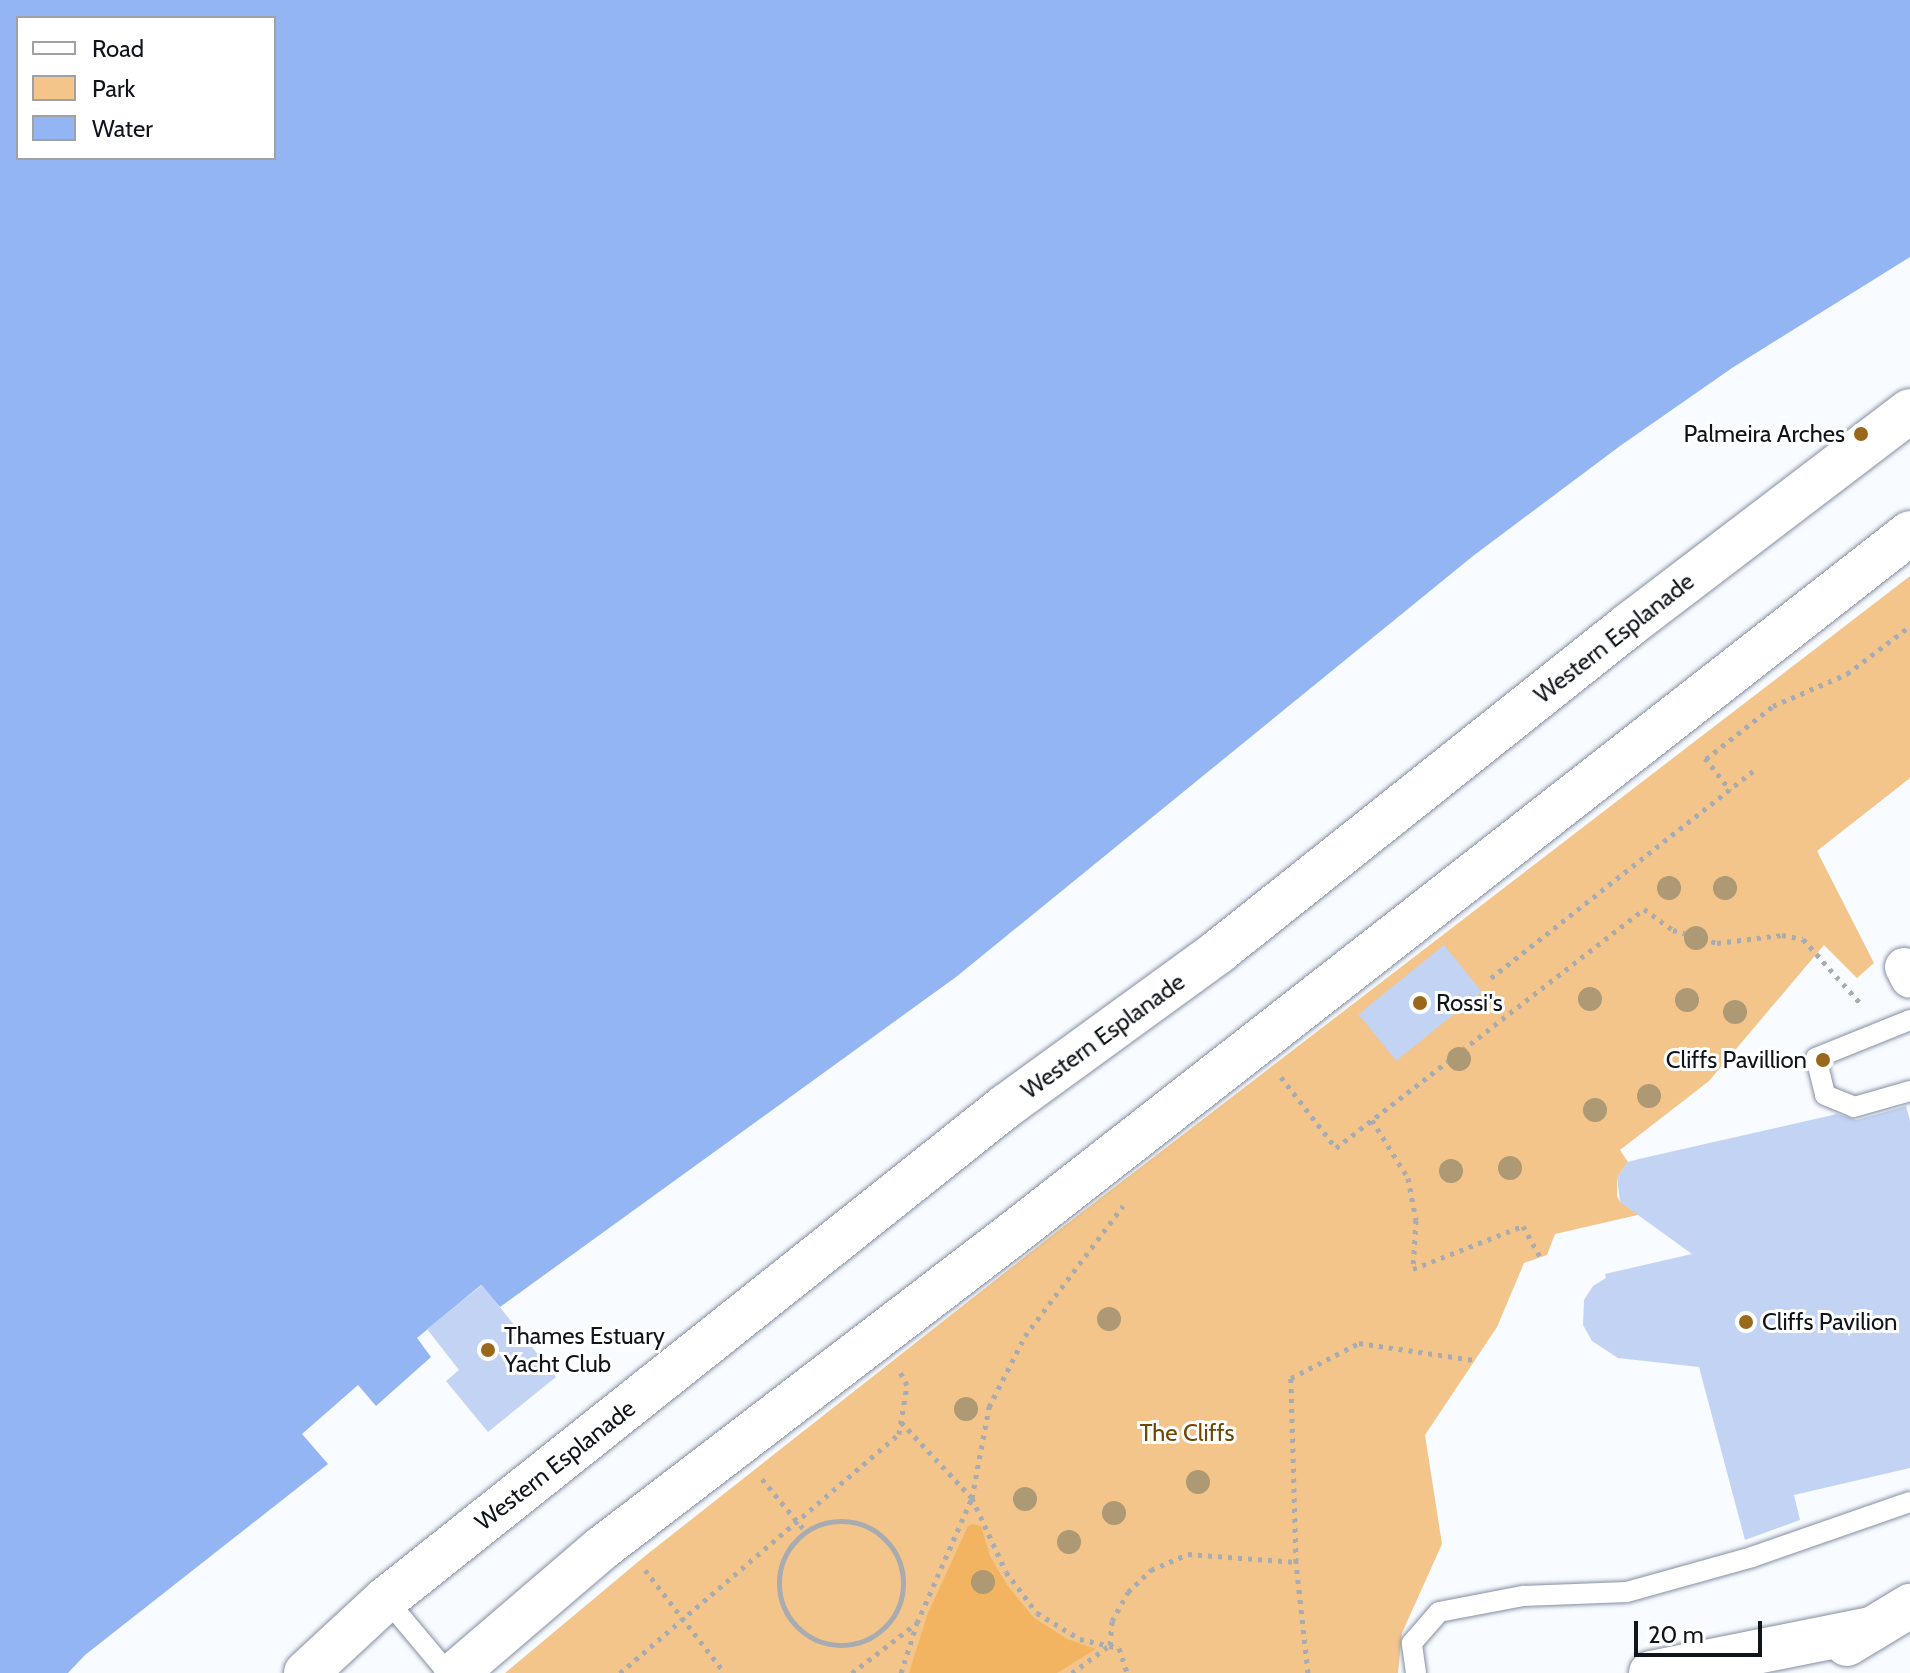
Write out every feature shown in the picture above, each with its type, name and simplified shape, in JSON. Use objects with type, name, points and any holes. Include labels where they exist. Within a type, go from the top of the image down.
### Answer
[{"type":"street","name":"Western Esplanade","points":[[306,1673],[386,1599],[1006,1106],[1219,951],[1629,625],[1910,411]]},
{"type":"street","points":[[456,1673],[618,1536],[1010,1236],[1910,533]]},
{"type":"street","points":[[1798,1673],[1910,1606]]},
{"type":"street","points":[[1651,1673],[1872,1629]]},
{"type":"lane","points":[[1910,1020],[1816,1058],[1825,1095],[1854,1107],[1910,1091]]},
{"type":"lane","points":[[1416,1673],[1412,1643],[1439,1612],[1523,1596],[1627,1592],[1752,1557],[1910,1502]]},
{"type":"lane","points":[[386,1599],[448,1673]]},
{"type":"path","points":[[1706,759],[1773,706],[1847,674],[1910,626]]},
{"type":"path","points":[[1695,748],[1730,790]]},
{"type":"path","points":[[1491,978],[1753,771]]},
{"type":"path","points":[[1279,1075],[1336,1148],[1644,909],[1673,930],[1717,943],[1782,935],[1803,939],[1824,958],[1860,1003]]},
{"type":"path","points":[[1372,1120],[1408,1178],[1416,1220],[1413,1269],[1523,1226],[1540,1257]]},
{"type":"path","points":[[901,1673],[917,1623],[972,1498],[989,1407],[1025,1336],[1127,1200]]},
{"type":"path","points":[[1308,1673],[1296,1562],[1291,1378],[1359,1343],[1474,1360]]},
{"type":"path","points":[[620,1673],[899,1434],[907,1385],[896,1364]]},
{"type":"path","points":[[901,1422],[972,1498],[1006,1572],[1037,1613],[1080,1639],[1119,1648],[1127,1673]]},
{"type":"path","points":[[758,1474],[806,1532]]},
{"type":"path","points":[[831,1521],[852,1521],[871,1528],[887,1540],[898,1557],[903,1577],[902,1597],[894,1616],[881,1631],[864,1642],[843,1646],[822,1643],[803,1634],[789,1619],[780,1599],[778,1578],[783,1558],[806,1532],[831,1521]]},
{"type":"path","points":[[618,1536],[725,1673]]},
{"type":"path","points":[[1072,1673],[1110,1645],[1112,1621],[1128,1592],[1151,1570],[1188,1554],[1296,1562]]},
{"type":"path","points":[[852,1673],[917,1623]]},
{"type":"path","points":[[881,1631],[890,1643]]},
{"type":"green space","name":"The Cliffs","points":[[1910,576],[1910,778],[1817,851],[1874,963],[1857,978],[1824,945],[1709,1081],[1620,1150],[1628,1162],[1617,1177],[1617,1196],[1620,1202],[1642,1214],[1555,1234],[1547,1255],[1524,1263],[1497,1327],[1425,1435],[1442,1544],[1402,1633],[1398,1673],[505,1673],[645,1556],[1064,1226]]},
{"type":"shaded area","points":[[968,1526],[981,1526],[990,1556],[1007,1585],[1033,1617],[1067,1639],[1096,1649],[1057,1673],[909,1673],[928,1613]]},
{"type":"water","points":[[0,0],[1910,0],[1910,257],[1732,368],[1620,446],[1473,556],[956,977],[500,1307],[481,1285],[417,1338],[431,1357],[376,1406],[358,1385],[302,1434],[328,1464],[85,1655],[68,1673],[0,1673]]},
{"type":"building","name":"Rossi's","points":[[1444,945],[1482,992],[1396,1061],[1359,1014]]},
{"type":"building","name":"Cliffs Pavilion","points":[[1906,1106],[1910,1121],[1910,1468],[1794,1495],[1800,1520],[1745,1540],[1699,1367],[1618,1358],[1592,1341],[1583,1325],[1584,1300],[1593,1286],[1606,1278],[1605,1274],[1692,1254],[1620,1202],[1617,1177],[1628,1162],[1639,1159],[1837,1114],[1857,1120]]},
{"type":"building","name":"Thames Estuary Yacht Club","points":[[482,1285],[556,1377],[488,1432],[446,1381],[459,1370],[427,1329]]},
{"type":"place","name":"Palmeira Arches","points":[[1861,434]]},
{"type":"place","name":"Rossi's","points":[[1420,1003]]},
{"type":"place","name":"Cliffs Pavillion","points":[[1823,1060]]},
{"type":"place","name":"Cliffs Pavilion","points":[[1746,1322]]},
{"type":"place","name":"Thames Estuary Yacht Club","points":[[488,1350]]}]
